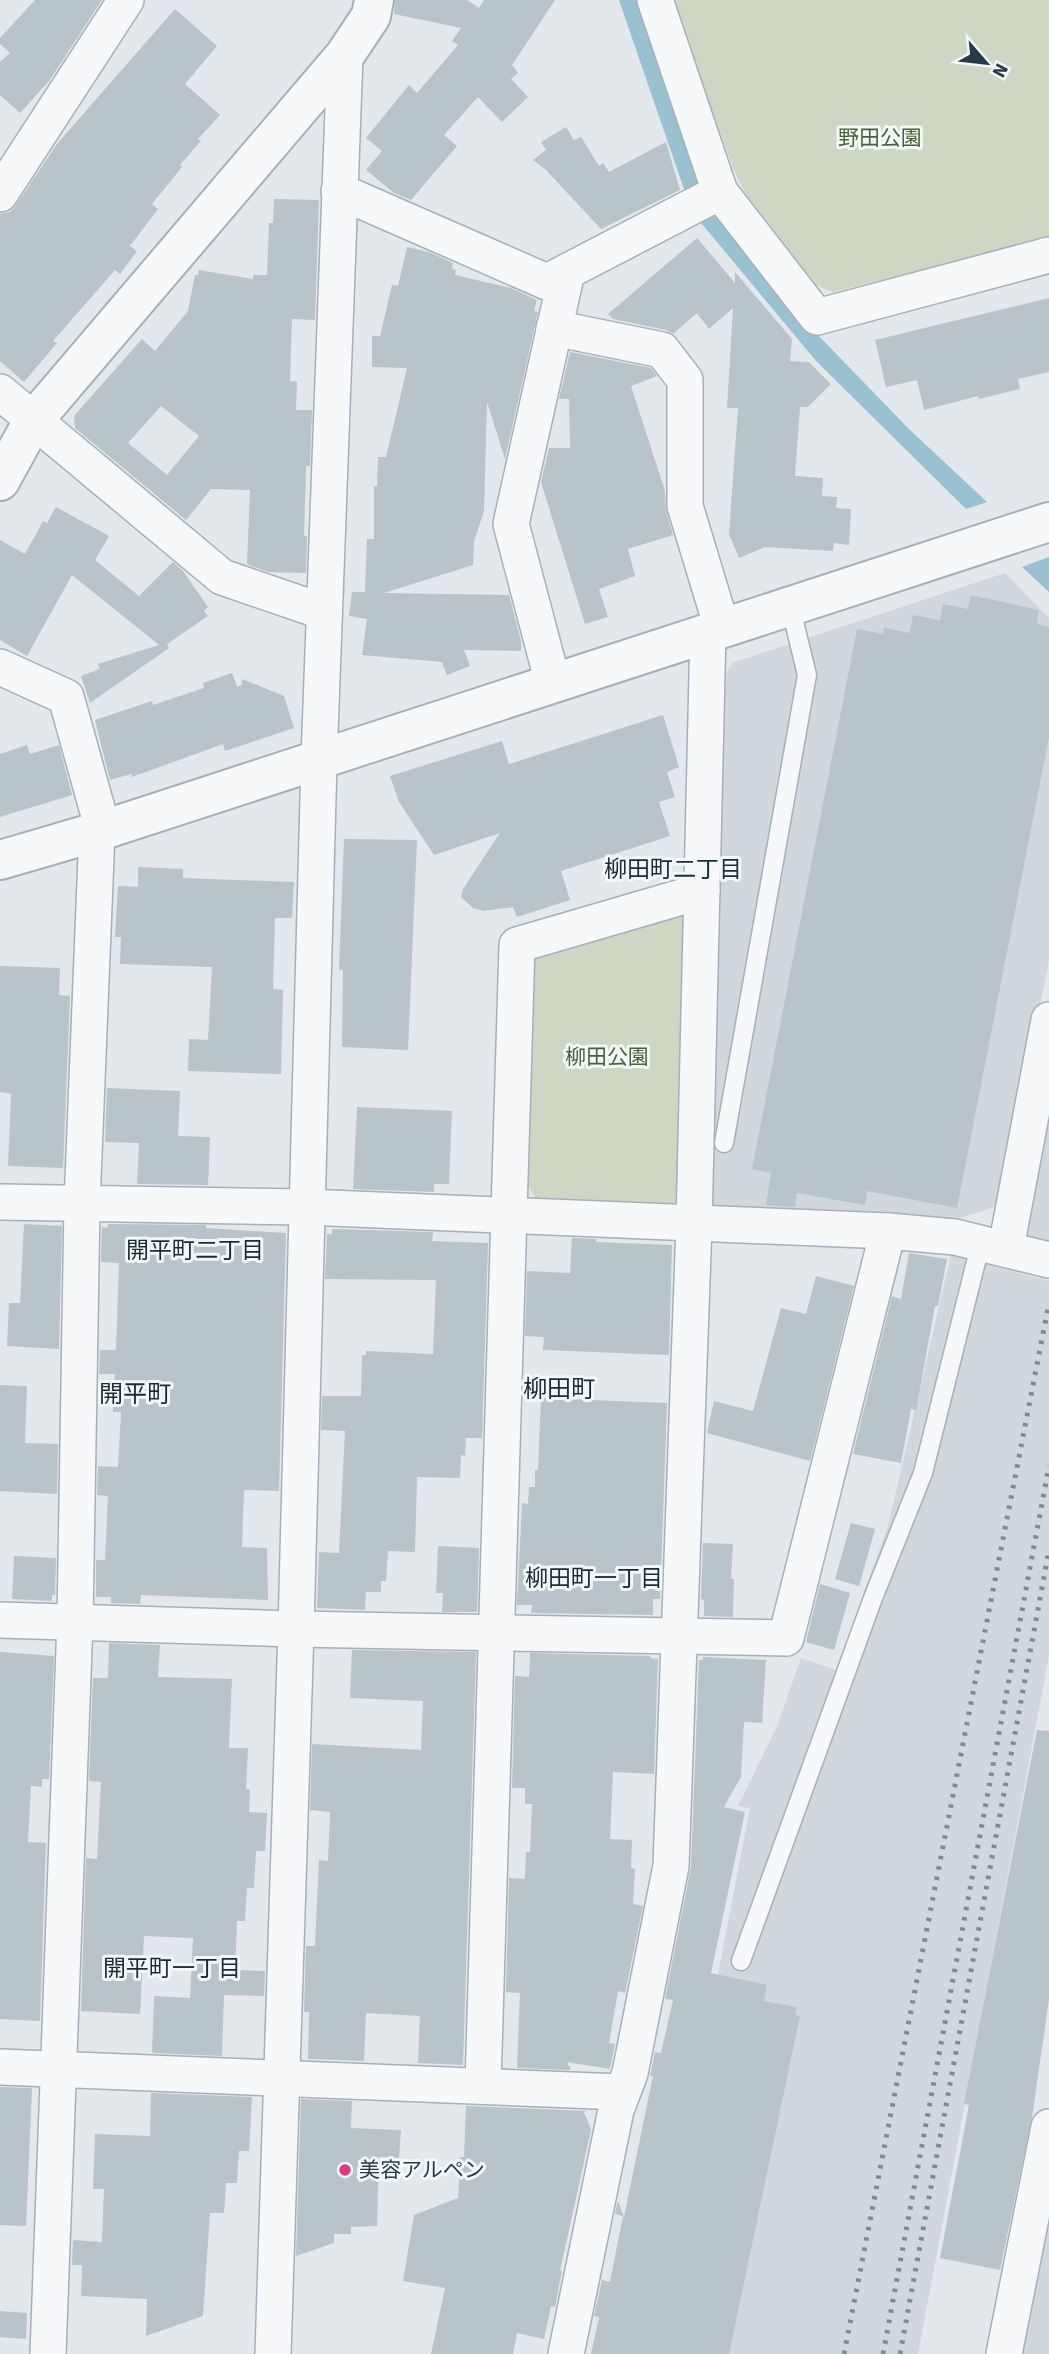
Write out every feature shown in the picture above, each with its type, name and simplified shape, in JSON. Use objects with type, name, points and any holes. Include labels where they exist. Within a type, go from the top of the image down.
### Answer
[{"type":"street","points":[[0,194],[126,0]]},
{"type":"street","points":[[0,481],[33,421],[345,55],[371,16],[374,0]]},
{"type":"street","points":[[655,0],[707,199],[817,317],[1049,255]]},
{"type":"street","points":[[273,2354],[296,1629],[318,760],[345,55]]},
{"type":"street","points":[[340,191],[547,282],[707,199]]},
{"type":"street","points":[[553,683],[511,524],[567,272]]},
{"type":"street","points":[[554,328],[662,350],[685,380],[685,506],[715,630],[702,891],[694,1225],[671,1866],[630,2073],[616,2110],[566,2354]]},
{"type":"street","points":[[0,392],[222,577],[324,612]]},
{"type":"street","points":[[0,860],[100,831],[790,606],[1046,531]]},
{"type":"street","points":[[0,667],[66,697],[100,831],[82,1204],[75,1621],[48,2354]]},
{"type":"street","points":[[483,2085],[517,945],[702,891]]},
{"type":"street","points":[[993,1245],[1049,1020]]},
{"type":"street","points":[[0,1202],[306,1208],[888,1231],[955,1237],[1049,1260]]},
{"type":"street","points":[[0,1620],[296,1629],[786,1638],[888,1231]]},
{"type":"street","points":[[0,2067],[622,2092]]},
{"type":"street","points":[[1004,2354],[1049,2127]]},
{"type":"lane","points":[[724,1143],[807,675],[790,606]]},
{"type":"lane","points":[[741,1961],[873,1598],[923,1473],[993,1245]]},
{"type":"shaded area","points":[[1005,573],[1049,618],[1049,960],[1001,1205],[957,1219],[717,1208],[706,1200],[722,682],[732,663]]},
{"type":"shaded area","points":[[1049,1101],[1049,1246],[1034,1242],[1024,1231]]},
{"type":"shaded area","points":[[951,1255],[1049,1281],[1049,1656],[918,2354],[645,2354],[750,1808],[738,1806],[777,1726],[801,1658],[836,1670],[888,1526]]},
{"type":"shaded area","points":[[1049,2211],[1049,2354],[1021,2354]]},
{"type":"green space","name":"野田公園","points":[[672,0],[1049,0],[1049,239],[833,292],[816,285],[745,193],[733,168]]},
{"type":"green space","name":"柳田公園","points":[[675,911],[691,926],[681,1196],[672,1206],[536,1199],[526,1182],[530,969],[541,952]]},
{"type":"water","points":[[619,0],[637,0],[695,169],[812,329],[910,430],[987,502],[966,509],[816,361],[697,218],[686,195]]},
{"type":"water","points":[[1049,557],[1049,592],[1022,567]]},
{"type":"building","points":[[35,0],[102,0],[49,81],[20,113],[0,95],[0,62],[10,53],[0,44],[0,38]]},
{"type":"building","points":[[395,0],[467,0],[479,8],[484,0],[555,0],[512,65],[518,73],[511,79],[528,97],[502,122],[478,97],[444,135],[457,146],[411,200],[394,193],[366,170],[382,151],[366,138],[409,85],[417,93],[458,45],[452,41],[461,28],[394,14]]},
{"type":"building","points":[[175,9],[217,46],[185,84],[220,115],[198,139],[201,141],[152,204],[158,209],[130,246],[137,251],[120,274],[115,270],[53,341],[57,343],[24,382],[0,361],[0,214],[10,212],[16,205],[57,144]]},
{"type":"building","points":[[566,127],[574,140],[581,137],[599,166],[603,163],[609,172],[666,142],[680,190],[601,229],[545,169],[533,160],[546,150],[541,142]]},
{"type":"building","points":[[274,199],[319,200],[315,320],[292,319],[290,381],[297,382],[296,410],[312,410],[310,466],[306,466],[306,573],[268,572],[247,564],[250,490],[211,489],[186,520],[75,428],[74,416],[142,339],[155,351],[188,311],[195,275],[198,275],[199,270],[253,279],[253,275],[267,275],[269,223],[273,223]],"holes":[[[161,406],[199,436],[167,475],[128,443]]]},
{"type":"building","points":[[697,238],[735,283],[735,272],[792,339],[790,361],[809,362],[831,384],[808,407],[800,407],[795,476],[823,478],[822,496],[837,497],[836,508],[851,509],[849,545],[834,543],[833,551],[765,547],[739,558],[729,534],[738,408],[727,408],[733,308],[709,329],[697,313],[673,334],[666,330],[613,319],[608,314]]},
{"type":"building","points":[[407,247],[429,252],[453,263],[455,275],[511,288],[537,300],[534,311],[538,312],[505,459],[487,402],[484,511],[474,541],[473,565],[384,593],[509,595],[521,651],[464,650],[470,666],[447,675],[442,662],[362,655],[367,619],[349,616],[352,592],[365,592],[367,539],[374,539],[374,486],[377,486],[378,457],[386,457],[407,368],[372,367],[372,336],[380,336],[392,285],[398,286]]},
{"type":"building","points":[[1049,298],[1049,372],[1018,379],[1020,389],[979,399],[978,396],[924,410],[917,380],[886,387],[875,340]]},
{"type":"building","points":[[570,352],[651,368],[657,376],[631,386],[665,491],[666,511],[673,535],[628,549],[635,576],[599,589],[608,617],[585,624],[541,482],[549,448],[570,448],[569,399],[559,399]]},
{"type":"building","points":[[56,507],[109,536],[95,560],[139,596],[173,562],[183,571],[208,607],[204,611],[208,616],[167,644],[169,648],[90,703],[81,676],[100,669],[98,664],[159,645],[72,575],[27,656],[0,640],[0,540],[25,554],[43,521],[47,523]]},
{"type":"building","points":[[971,595],[1039,610],[1037,624],[1049,627],[1049,737],[957,1208],[867,1191],[865,1205],[797,1193],[795,1207],[766,1205],[771,1173],[752,1169],[857,629],[883,634],[884,628],[910,633],[913,615],[940,620],[943,604],[968,609]]},
{"type":"building","points":[[232,673],[237,687],[242,685],[242,679],[284,696],[294,728],[225,751],[223,744],[132,777],[131,774],[110,780],[95,720],[152,701],[153,705],[204,688],[203,683]]},
{"type":"building","points":[[663,715],[679,767],[667,772],[675,797],[659,802],[670,836],[561,871],[570,900],[517,917],[513,907],[483,911],[473,908],[461,897],[463,889],[500,833],[434,855],[399,802],[390,776],[502,741],[509,764]]},
{"type":"building","points":[[27,745],[30,754],[59,745],[72,795],[0,817],[0,754]]},
{"type":"building","points":[[344,839],[417,840],[408,1050],[342,1047],[343,970],[339,970]]},
{"type":"building","points":[[138,867],[183,869],[183,878],[294,882],[292,918],[275,918],[273,989],[283,990],[281,1074],[188,1071],[189,1039],[208,1040],[212,967],[120,964],[121,937],[115,937],[118,886],[138,887]]},
{"type":"building","points":[[0,966],[60,968],[59,995],[70,996],[63,1168],[8,1166],[11,1094],[0,1092]]},
{"type":"building","points":[[107,1088],[180,1091],[178,1136],[210,1137],[208,1185],[137,1184],[139,1143],[105,1142]]},
{"type":"building","points":[[357,1107],[452,1111],[449,1184],[434,1184],[434,1192],[353,1189]]},
{"type":"building","points":[[24,1224],[62,1226],[59,1349],[7,1346],[9,1303],[20,1303]]},
{"type":"building","points":[[108,1224],[206,1225],[206,1228],[286,1233],[279,1491],[244,1490],[242,1547],[267,1548],[268,1600],[141,1595],[140,1604],[111,1603],[111,1597],[96,1597],[96,1560],[105,1560],[108,1496],[97,1495],[98,1466],[118,1467],[121,1412],[113,1412],[115,1374],[99,1374],[100,1350],[116,1350],[119,1263],[101,1262],[102,1227],[107,1228]]},
{"type":"building","points":[[332,1229],[433,1232],[432,1241],[488,1243],[482,1438],[466,1438],[465,1456],[461,1455],[460,1478],[417,1477],[415,1552],[388,1551],[386,1581],[381,1581],[381,1592],[366,1592],[365,1610],[317,1608],[319,1552],[339,1553],[345,1431],[321,1430],[322,1396],[361,1396],[362,1355],[366,1355],[366,1351],[433,1354],[436,1280],[325,1279],[327,1234],[332,1234]]},
{"type":"building","points":[[572,1238],[597,1239],[596,1242],[672,1245],[669,1355],[543,1350],[544,1337],[525,1336],[527,1271],[570,1273]]},
{"type":"building","points":[[909,1253],[947,1259],[938,1306],[935,1306],[916,1410],[911,1409],[901,1463],[853,1454],[892,1296],[901,1299]]},
{"type":"building","points":[[816,1276],[854,1286],[810,1461],[707,1433],[714,1401],[753,1411],[781,1308],[806,1314]]},
{"type":"building","points":[[0,1385],[27,1386],[25,1443],[58,1444],[57,1494],[0,1491]]},
{"type":"building","points":[[541,1398],[667,1403],[660,1599],[653,1599],[653,1615],[531,1613],[532,1605],[517,1605],[522,1503],[528,1504],[529,1487],[535,1487]]},
{"type":"building","points":[[851,1523],[875,1529],[859,1586],[835,1579]]},
{"type":"building","points":[[703,1543],[733,1544],[733,1617],[704,1616],[704,1600],[701,1599]]},
{"type":"building","points":[[438,1546],[479,1548],[477,1612],[442,1612],[443,1593],[436,1593]]},
{"type":"building","points":[[14,1556],[56,1558],[55,1595],[52,1595],[52,1601],[12,1599]]},
{"type":"building","points":[[820,1584],[850,1593],[834,1650],[806,1642]]},
{"type":"building","points":[[109,1643],[160,1645],[158,1677],[232,1679],[229,1748],[248,1748],[246,1789],[250,1790],[249,1812],[267,1813],[265,1851],[256,1851],[254,1888],[247,1888],[245,1921],[237,1921],[235,1970],[265,1971],[264,1996],[224,1995],[222,2056],[152,2051],[154,1996],[190,1998],[193,1938],[144,1936],[140,2014],[81,2011],[86,1858],[97,1859],[101,1782],[89,1781],[93,1678],[108,1678]]},
{"type":"building","points":[[352,1650],[476,1652],[463,2065],[418,2063],[420,2016],[366,2013],[364,2061],[308,2059],[309,2012],[304,2012],[306,1946],[315,1946],[319,1860],[328,1861],[330,1812],[310,1810],[312,1744],[421,1750],[423,1701],[350,1698]]},
{"type":"building","points":[[0,1652],[54,1656],[49,1779],[42,1779],[42,1787],[31,1786],[28,1842],[46,1843],[40,2021],[0,2019]]},
{"type":"building","points":[[530,1653],[650,1656],[658,1659],[654,1774],[613,1772],[610,1839],[632,1840],[631,1868],[635,1869],[633,1904],[643,1906],[625,1993],[618,1991],[609,2043],[615,2044],[610,2069],[567,2062],[571,2070],[517,2068],[520,1993],[506,1992],[509,1878],[525,1879],[526,1852],[530,1852],[532,1804],[525,1804],[525,1788],[512,1788],[515,1676],[529,1677]]},
{"type":"building","points":[[703,1657],[766,1660],[762,1723],[744,1722],[741,1777],[724,1807],[745,1812],[711,1973],[767,1985],[764,2001],[797,2007],[795,2015],[800,2016],[729,2354],[591,2354],[599,2317],[594,2316],[602,2280],[610,2282],[623,2216],[615,2214],[618,2201],[624,2217],[653,2076],[650,2076],[655,2052],[661,2053],[673,2000],[665,1999],[691,1867],[699,1660],[703,1660]]},
{"type":"building","points":[[1037,1730],[1049,1731],[1049,1999],[1032,2117],[1000,2270],[940,2258],[969,2105],[964,2104]]},
{"type":"building","points":[[0,2087],[32,2088],[26,2226],[0,2225]]},
{"type":"building","points":[[151,2093],[252,2097],[249,2151],[239,2151],[237,2183],[226,2183],[224,2213],[210,2213],[203,2316],[146,2336],[147,2299],[81,2296],[82,2265],[72,2265],[73,2240],[102,2242],[104,2189],[93,2189],[95,2134],[150,2136]]},
{"type":"building","points":[[301,2099],[352,2101],[351,2128],[401,2130],[399,2158],[379,2157],[377,2226],[351,2227],[351,2234],[334,2234],[334,2243],[296,2256]]},
{"type":"building","points":[[466,2106],[587,2111],[584,2112],[591,2130],[560,2271],[555,2307],[551,2306],[544,2339],[517,2333],[513,2354],[431,2354],[445,2288],[403,2281],[414,2215],[458,2198],[460,2157],[464,2157]]},
{"type":"building","points":[[0,2311],[27,2313],[26,2339],[0,2337]]},
{"type":"railway","points":[[844,2354],[1049,1303]]},
{"type":"railway","points":[[883,2354],[1049,1466]]},
{"type":"railway","points":[[900,2354],[1049,1550]]},
{"type":"place","name":"美容アルペン","points":[[345,2170]]},
{"type":"district","name":"柳田町二丁目","points":[[673,869]]},
{"type":"district","name":"開平町二丁目","points":[[195,1250]]},
{"type":"district","name":"柳田町","points":[[559,1389]]},
{"type":"district","name":"開平町","points":[[135,1394]]},
{"type":"district","name":"柳田町一丁目","points":[[594,1578]]},
{"type":"district","name":"開平町一丁目","points":[[172,1968]]}]
